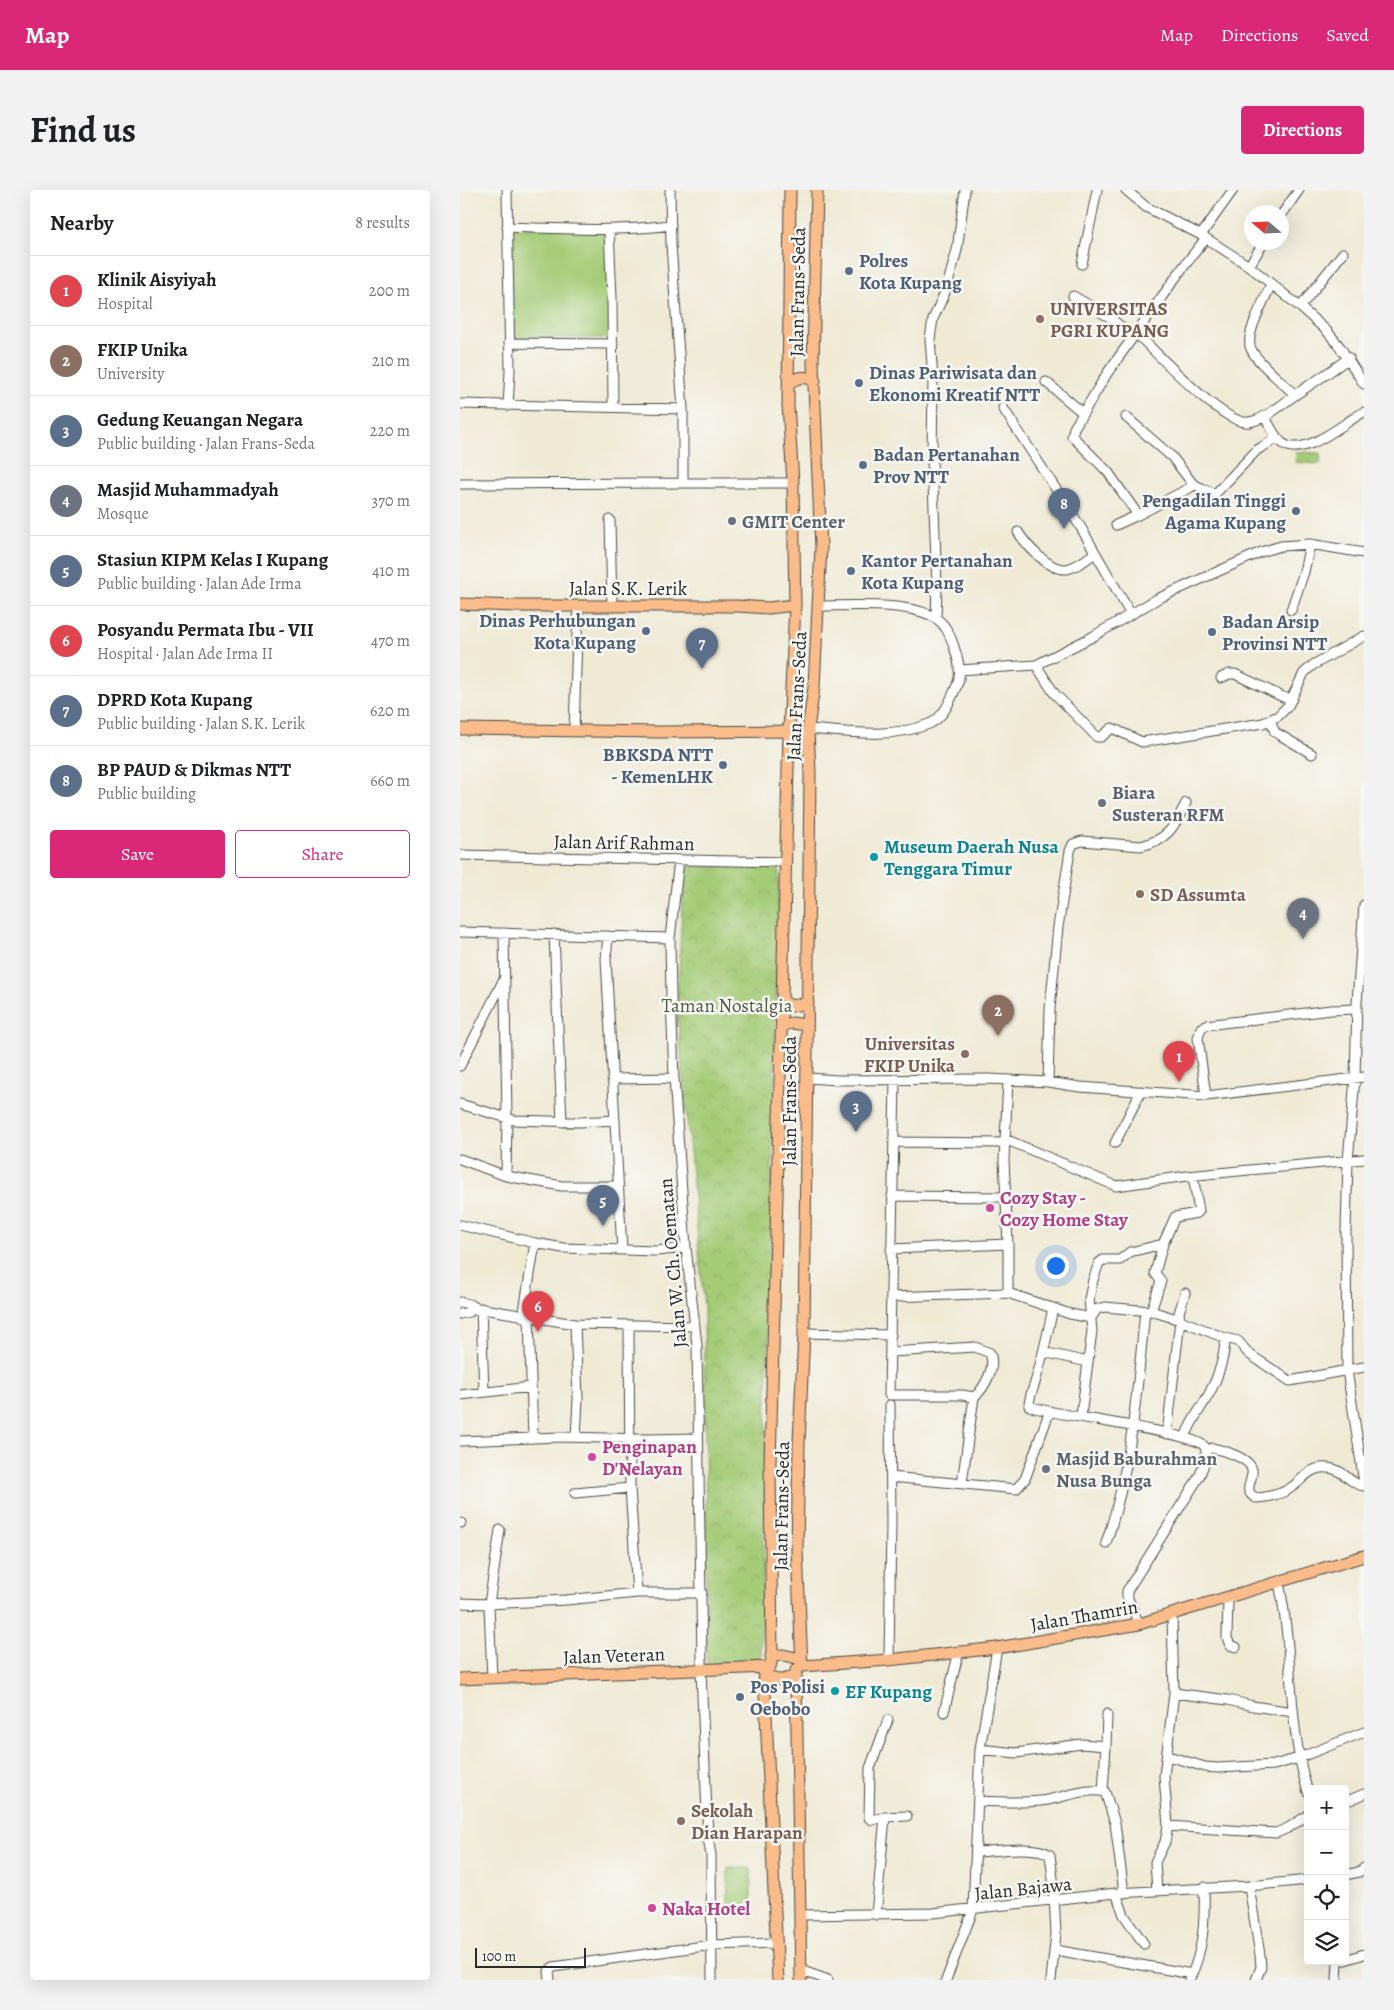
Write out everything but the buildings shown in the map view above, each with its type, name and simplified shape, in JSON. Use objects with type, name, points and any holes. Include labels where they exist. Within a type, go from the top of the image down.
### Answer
[{"type":"main road","name":"Jalan Frans-Seda","points":[[778,1980],[769,1667],[770,1464],[789,731],[795,605],[793,483],[788,405],[790,365],[790,190]]},
{"type":"main road","name":"Jalan Frans-Seda","points":[[801,1975],[797,1550],[804,1333],[810,773],[808,729],[814,687],[821,547],[813,363],[817,190]]},
{"type":"main road","points":[[790,365],[802,370],[810,367],[813,363]]},
{"type":"main road","points":[[789,383],[805,377],[815,381]]},
{"type":"main road","name":"Jalan S.K. Lerik","points":[[460,604],[518,606],[737,606],[768,608],[795,605]]},
{"type":"main road","points":[[460,728],[574,731],[789,731]]},
{"type":"main road","points":[[783,1001],[791,1006],[808,1003]]},
{"type":"main road","points":[[782,1025],[792,1023],[807,1025]]},
{"type":"main road","name":"Jalan Thamrin","points":[[799,1666],[889,1660],[997,1648],[1139,1624],[1172,1616],[1364,1556]]},
{"type":"main road","points":[[777,1655],[799,1666],[786,1680],[772,1679],[769,1667],[771,1656],[777,1655]]},
{"type":"main road","name":"Jalan Veteran","points":[[460,1679],[702,1666],[769,1667]]},
{"type":"street","points":[[507,190],[508,406]]},
{"type":"street","points":[[670,190],[683,409],[683,484]]},
{"type":"street","points":[[936,618],[937,586],[932,457],[933,378],[930,339],[933,318],[946,290],[957,250],[965,190]]},
{"type":"street","points":[[1082,264],[1097,190]]},
{"type":"street","points":[[1126,190],[1146,207],[1204,236],[1249,266],[1300,307],[1327,331],[1349,358],[1364,384]]},
{"type":"street","points":[[1138,515],[1108,472],[1072,436],[1072,431],[1134,335],[1181,270],[1233,190]]},
{"type":"street","points":[[1288,205],[1299,190]]},
{"type":"street","points":[[507,227],[608,230],[671,225]]},
{"type":"street","points":[[608,230],[613,344],[613,407]]},
{"type":"street","points":[[1249,266],[1259,250]]},
{"type":"street","points":[[1300,307],[1343,253]]},
{"type":"street","points":[[1271,284],[1251,334],[1250,346],[1256,357],[1296,394]]},
{"type":"street","points":[[1073,296],[1111,318],[1134,335],[1185,382],[1234,418],[1244,422],[1250,422],[1264,416],[1349,358]]},
{"type":"street","points":[[509,343],[613,344]]},
{"type":"street","points":[[1046,382],[1083,413]]},
{"type":"street","points":[[460,404],[683,409]]},
{"type":"street","points":[[1003,408],[1080,526],[1130,613]]},
{"type":"street","points":[[1264,416],[1278,438],[1285,445],[1304,447],[1364,412]]},
{"type":"street","points":[[1126,417],[1172,457],[1195,485],[1215,494],[1257,450],[1278,438]]},
{"type":"street","points":[[460,484],[793,483]]},
{"type":"street","points":[[1116,525],[1195,485]]},
{"type":"street","points":[[610,520],[612,606]]},
{"type":"street","points":[[1018,532],[1028,548],[1051,564],[1063,569],[1077,565],[1095,553]]},
{"type":"street","points":[[959,670],[1036,665],[1092,637],[1130,613],[1208,575],[1261,552],[1281,546],[1310,544],[1364,553]]},
{"type":"street","points":[[1291,610],[1304,572],[1310,544]]},
{"type":"street","points":[[574,731],[578,606]]},
{"type":"street","points":[[808,729],[869,733],[903,730],[930,724],[942,714],[946,707],[958,681],[959,670],[950,636],[944,625],[936,618],[918,610],[900,608],[818,606]]},
{"type":"street","points":[[1036,665],[1054,693],[1097,737],[1101,737],[1112,728],[1138,741],[1146,741],[1250,725],[1270,720],[1284,711],[1304,673],[1313,665],[1364,636]]},
{"type":"street","points":[[1222,678],[1235,674],[1283,697],[1292,699]]},
{"type":"street","points":[[1270,720],[1275,732],[1312,754]]},
{"type":"street","points":[[1048,1082],[1050,1009],[1058,927],[1070,851],[1073,844],[1082,841],[1141,846],[1149,844],[1172,829],[1186,802]]},
{"type":"street","name":"Jalan Arif Rahman","points":[[460,854],[786,862]]},
{"type":"street","name":"Jalan W. Ch. Oematan","points":[[679,860],[670,938],[674,1078],[686,1248],[697,1345],[702,1666],[704,1746],[711,1855],[712,1980]]},
{"type":"street","points":[[1212,1448],[1239,1456],[1251,1466],[1252,1474],[1248,1489],[1251,1495],[1256,1498],[1279,1494],[1290,1489],[1308,1472],[1324,1468],[1336,1469],[1355,1484],[1364,1485],[1347,1370],[1348,1161],[1360,1078],[1359,1005],[1364,905]]},
{"type":"street","points":[[460,932],[670,938]]},
{"type":"street","points":[[504,933],[508,1119],[506,1176]]},
{"type":"street","points":[[554,934],[562,1122]]},
{"type":"street","points":[[608,936],[606,960],[622,1250]]},
{"type":"street","points":[[460,1066],[505,976]]},
{"type":"street","points":[[1206,1096],[1198,1038],[1201,1028],[1206,1025],[1359,1005]]},
{"type":"street","points":[[612,1080],[674,1078]]},
{"type":"street","points":[[807,1078],[838,1080],[989,1079],[1048,1082],[1080,1087],[1206,1096],[1360,1078]]},
{"type":"street","points":[[895,1079],[889,1395],[962,1395],[974,1397]]},
{"type":"street","points":[[1008,1081],[1005,1141],[1008,1293]]},
{"type":"street","points":[[1115,1143],[1141,1091]]},
{"type":"street","points":[[460,1104],[508,1119],[562,1122],[615,1120]]},
{"type":"street","points":[[894,1142],[1005,1141],[1116,1186],[1150,1180],[1364,1159]]},
{"type":"street","points":[[460,1159],[506,1176],[562,1186],[619,1186]]},
{"type":"street","points":[[1106,1543],[1118,1504],[1134,1428],[1148,1311],[1161,1281],[1156,1273],[1163,1248],[1162,1244],[1176,1216],[1197,1213],[1199,1211],[1193,1176]]},
{"type":"street","points":[[892,1196],[1005,1197]]},
{"type":"street","points":[[460,1225],[563,1248],[655,1251],[686,1248]]},
{"type":"street","points":[[533,1438],[526,1317],[535,1243]]},
{"type":"street","points":[[892,1249],[1008,1244]]},
{"type":"street","points":[[1081,1416],[1092,1331],[1090,1299],[1093,1280],[1099,1263],[1103,1260],[1120,1260],[1130,1252],[1162,1244]]},
{"type":"street","points":[[891,1297],[1008,1293],[1091,1318]]},
{"type":"street","points":[[1167,1434],[1180,1320],[1179,1313],[1185,1293]]},
{"type":"street","points":[[460,1302],[479,1308],[526,1317],[575,1324],[694,1326]]},
{"type":"street","points":[[1091,1318],[1097,1309],[1105,1307],[1148,1311],[1180,1320],[1225,1338],[1238,1340],[1249,1354],[1290,1381],[1364,1367]]},
{"type":"street","points":[[460,1314],[479,1308]]},
{"type":"street","points":[[479,1308],[484,1392]]},
{"type":"street","points":[[1053,1308],[1044,1352],[1028,1404],[1030,1406],[1049,1412],[1081,1416],[1185,1438],[1202,1444],[1206,1450],[1206,1457],[1199,1477],[1127,1591],[1127,1596],[1139,1624]]},
{"type":"street","points":[[575,1324],[578,1398],[576,1437]]},
{"type":"street","points":[[629,1326],[630,1488],[637,1593]]},
{"type":"street","points":[[804,1333],[891,1335]]},
{"type":"street","points":[[1185,1438],[1192,1420],[1209,1394],[1215,1380],[1222,1360],[1225,1338]]},
{"type":"street","points":[[891,1352],[975,1347],[990,1352],[992,1360],[984,1388],[974,1397],[962,1483]]},
{"type":"street","points":[[1044,1352],[1088,1362]]},
{"type":"street","points":[[460,1395],[531,1387]]},
{"type":"street","points":[[889,1660],[892,1477],[890,1405]]},
{"type":"street","points":[[892,1477],[962,1483],[969,1486],[1018,1488],[1028,1470],[1049,1412]]},
{"type":"street","points":[[460,1441],[576,1437],[697,1438]]},
{"type":"street","points":[[575,1493],[630,1488]]},
{"type":"street","points":[[492,1678],[489,1604],[500,1530]]},
{"type":"street","points":[[1279,1583],[1285,1619],[1299,1758],[1306,1785]]},
{"type":"street","points":[[460,1603],[489,1604],[566,1600],[637,1593],[702,1593]]},
{"type":"street","points":[[1228,1598],[1227,1638],[1230,1645],[1236,1647]]},
{"type":"street","points":[[1157,1891],[1154,1862],[1165,1842],[1168,1826],[1164,1776],[1168,1756],[1174,1693],[1172,1616]]},
{"type":"street","points":[[949,1979],[974,1910],[980,1748],[997,1648]]},
{"type":"street","points":[[944,1712],[959,1651]]},
{"type":"street","points":[[1174,1693],[1228,1700],[1252,1706],[1293,1712]]},
{"type":"street","points":[[1103,1791],[1107,1714]]},
{"type":"street","points":[[888,1720],[870,1768],[869,1818],[872,1820],[885,1817],[907,1816]]},
{"type":"street","points":[[1168,1756],[1205,1767],[1274,1765],[1299,1758],[1364,1732]]},
{"type":"street","points":[[980,1748],[1016,1753],[1081,1744],[1106,1746]]},
{"type":"street","points":[[978,1801],[1009,1803],[1040,1801],[1093,1791],[1107,1793],[1115,1823],[1120,1893],[1124,1915],[1144,1944]]},
{"type":"street","points":[[1349,1800],[1364,1794]]},
{"type":"street","points":[[876,1914],[885,1817]]},
{"type":"street","points":[[1168,1826],[1276,1833],[1304,1818]]},
{"type":"street","points":[[977,1852],[1043,1850],[1052,1858],[1055,1901],[1055,1950],[1051,1980]]},
{"type":"street","points":[[1349,1874],[1359,1872],[1364,1868]]},
{"type":"street","name":"Jalan Bajawa","points":[[800,1916],[933,1913],[1120,1893],[1249,1886],[1304,1880]]},
{"type":"street","points":[[1249,1886],[1260,1955],[1260,1966],[1256,1980]]},
{"type":"street","points":[[1055,1950],[1191,1977],[1202,1940],[1205,1910],[1204,1888]]},
{"type":"street","points":[[550,1980],[549,1971],[553,1967],[712,1945],[776,1943]]},
{"type":"street","points":[[1349,1959],[1364,1954]]},
{"type":"street","points":[[1337,1980],[1340,1965]]},
{"type":"street","points":[[801,1975],[828,1980]]},
{"type":"green space","points":[[607,227],[613,338],[513,338],[512,228]]},
{"type":"green space","points":[[1296,452],[1320,453],[1320,464],[1295,462]]},
{"type":"green space","name":"Taman Nostalgia","points":[[684,866],[779,868],[761,1657],[707,1665],[704,1306],[677,1010]]},
{"type":"green space","points":[[728,1868],[751,1868],[751,1909],[728,1909]]},
{"type":"place","name":"Polres Kota Kupang","points":[[849,271]]},
{"type":"place","name":"UNIVERSITAS PGRI KUPANG","points":[[1040,319]]},
{"type":"place","name":"Dinas Pariwisata dan Ekonomi Kreatif NTT","points":[[859,383]]},
{"type":"place","name":"Badan Pertanahan Prov NTT","points":[[863,465]]},
{"type":"place","name":"Pengadilan Tinggi Agama Kupang","points":[[1296,511]]},
{"type":"place","name":"GMIT Center","points":[[732,521]]},
{"type":"place","name":"BP PAUD & Dikmas NTT","points":[[1064,529]]},
{"type":"place","name":"Kantor Pertanahan Kota Kupang","points":[[851,571]]},
{"type":"place","name":"Dinas Perhubungan Kota Kupang","points":[[646,631]]},
{"type":"place","name":"Badan Arsip Provinsi NTT","points":[[1212,632]]},
{"type":"place","name":"DPRD Kota Kupang","points":[[702,669]]},
{"type":"place","name":"BBKSDA NTT - KemenLHK","points":[[723,765]]},
{"type":"place","name":"Biara Susteran RFM","points":[[1102,803]]},
{"type":"place","name":"Museum Daerah Nusa Tenggara Timur","points":[[874,857]]},
{"type":"place","name":"SD Assumta","points":[[1140,894]]},
{"type":"place","name":"Masjid Muhammadyah","points":[[1303,939]]},
{"type":"place","name":"FKIP Unika","points":[[998,1036]]},
{"type":"place","name":"Universitas FKIP Unika","points":[[965,1054]]},
{"type":"place","name":"Klinik Aisyiyah","points":[[1179,1082]]},
{"type":"place","name":"Gedung Keuangan Negara","points":[[856,1132]]},
{"type":"place","name":"Cozy Stay - Cozy Home Stay","points":[[990,1208]]},
{"type":"place","name":"Stasiun KIPM Kelas I Kupang","points":[[603,1226]]},
{"type":"place","name":"Posyandu Permata Ibu - VII","points":[[538,1332]]},
{"type":"place","name":"Penginapan D'Nelayan","points":[[592,1457]]},
{"type":"place","name":"Masjid Baburahman Nusa Bunga","points":[[1046,1469]]},
{"type":"place","name":"EF Kupang","points":[[835,1691]]},
{"type":"place","name":"Pos Polisi Oebobo","points":[[740,1697]]},
{"type":"place","name":"Sekolah Dian Harapan","points":[[681,1821]]},
{"type":"place","name":"Naka Hotel","points":[[652,1908]]}]
